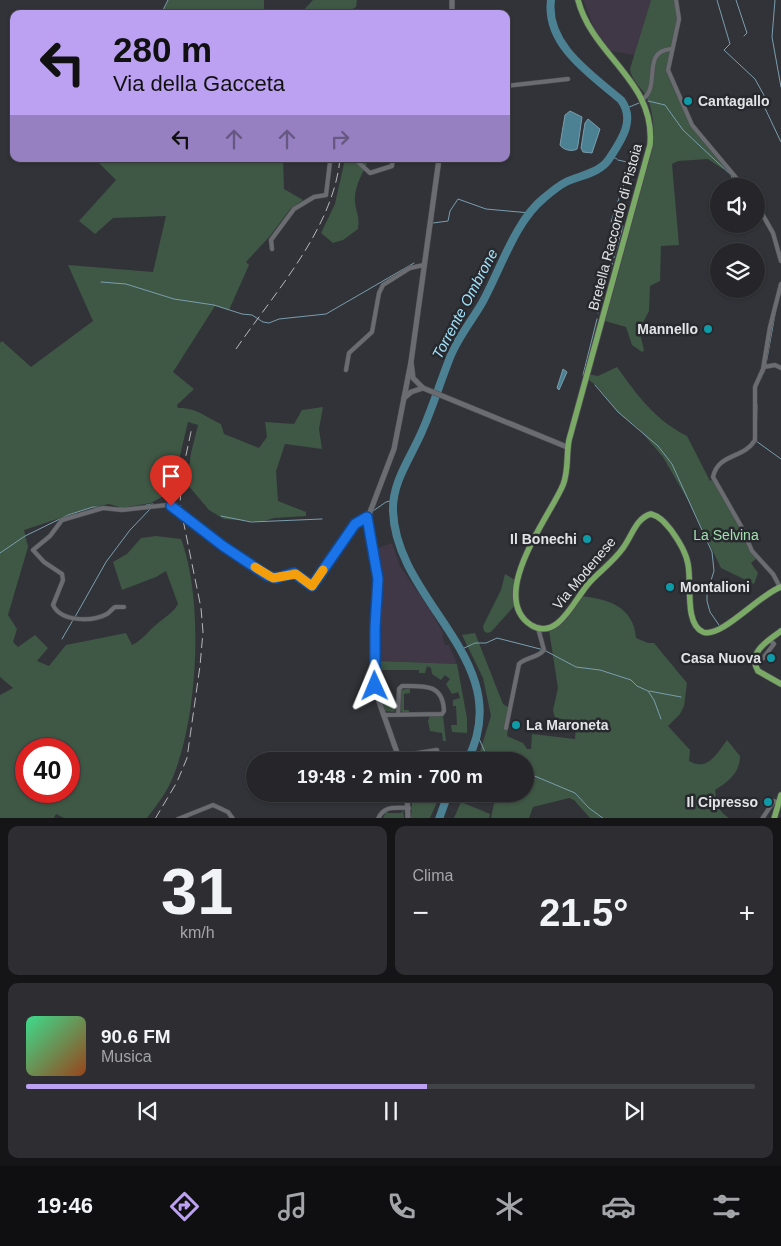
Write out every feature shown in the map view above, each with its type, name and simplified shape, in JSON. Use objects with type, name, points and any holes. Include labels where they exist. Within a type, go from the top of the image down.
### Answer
[{"type":"main road","name":"Bretella Raccordo di Pistoia","points":[[567,447],[649,153],[650,118],[643,98],[595,36],[583,16],[578,0]]},
{"type":"main road","points":[[538,628],[525,620],[520,613],[516,598],[517,584],[525,557],[564,482],[567,447]]},
{"type":"main road","name":"Via Modenese","points":[[538,628],[548,628],[565,617],[589,582],[623,549],[640,519],[651,514],[664,521],[682,546],[690,574],[691,616],[694,626],[700,630],[708,633],[719,630],[767,594],[781,587]]},
{"type":"main road","points":[[781,632],[757,650],[754,659],[756,667],[762,674],[781,684]]},
{"type":"main road","points":[[774,818],[781,795]]},
{"type":"street","points":[[676,0],[679,19],[668,70],[692,125],[736,178]]},
{"type":"street","points":[[643,98],[650,91],[654,59],[660,51],[671,49]]},
{"type":"street","points":[[510,86],[568,79]]},
{"type":"street","points":[[272,249],[271,240],[294,209],[314,197],[326,195],[330,162]]},
{"type":"street","points":[[358,162],[366,171],[372,173],[392,166],[393,162]]},
{"type":"street","points":[[396,752],[375,686],[375,628],[378,579],[367,517],[394,449],[411,362],[438,162]]},
{"type":"street","points":[[765,218],[781,261]]},
{"type":"street","points":[[346,370],[349,353],[372,332],[379,292],[383,285],[410,268],[424,265]]},
{"type":"street","points":[[781,284],[770,327],[764,367],[755,389],[755,440],[748,448],[721,461],[716,468],[713,479],[741,526],[752,551],[773,574],[781,587]]},
{"type":"street","points":[[411,362],[414,378],[426,389],[567,447]]},
{"type":"street","points":[[764,367],[774,365],[781,368]]},
{"type":"street","points":[[403,398],[411,392],[426,389]]},
{"type":"street","points":[[124,607],[115,607],[108,614],[97,616],[79,619],[66,617],[56,610],[53,605],[63,580],[62,574],[44,562],[33,550],[50,536],[62,520],[103,508],[122,510],[167,505],[190,518],[223,546],[268,576],[276,578],[294,573],[312,586],[355,524],[367,517]]},
{"type":"street","points":[[506,728],[519,664],[540,654],[544,650],[538,628]]},
{"type":"street","points":[[760,662],[774,644],[770,640]]},
{"type":"street","points":[[383,715],[442,714],[444,710],[443,700],[429,687],[402,686],[399,690],[398,714]]},
{"type":"street","points":[[762,818],[774,801],[780,803]]},
{"type":"street","points":[[408,802],[408,818]]},
{"type":"street","points":[[178,818],[213,805],[228,812],[233,818]]},
{"type":"street","points":[[378,818],[381,812],[387,808],[409,808]]},
{"type":"shaded area","points":[[583,0],[651,0],[635,55],[611,51],[595,30]]},
{"type":"shaded area","points":[[392,543],[400,566],[432,613],[444,635],[442,636],[445,645],[449,645],[457,664],[378,661],[378,612],[382,585],[376,549]]},
{"type":"green space","points":[[168,0],[264,0],[264,10],[163,10]]},
{"type":"green space","points":[[313,0],[357,0],[356,7],[350,10],[304,10]]},
{"type":"green space","points":[[651,0],[676,0],[679,18],[669,71],[689,119],[728,167],[723,169],[708,159],[678,161],[672,164],[679,245],[661,246],[660,281],[650,286],[649,311],[639,330],[644,350],[642,352],[632,345],[626,327],[605,321],[653,147],[651,108],[646,96],[632,77],[630,69]]},
{"type":"green space","points":[[98,162],[283,162],[284,189],[303,200],[291,208],[270,236],[246,262],[249,265],[229,310],[215,306],[173,372],[194,389],[177,405],[178,408],[195,411],[221,424],[224,434],[259,448],[267,437],[265,422],[294,424],[302,410],[323,407],[319,429],[322,449],[285,444],[276,471],[278,501],[306,512],[306,516],[274,518],[261,522],[224,519],[209,510],[187,484],[191,453],[198,425],[188,422],[177,468],[176,489],[151,503],[122,508],[109,504],[94,507],[24,530],[28,547],[8,615],[17,629],[13,642],[18,647],[35,635],[48,648],[37,661],[49,666],[66,645],[126,633],[132,645],[171,613],[178,604],[166,571],[156,577],[122,590],[113,562],[127,554],[141,538],[156,536],[181,539],[193,593],[195,658],[193,691],[188,723],[173,777],[165,793],[147,818],[64,818],[56,814],[54,818],[0,818],[0,695],[13,688],[0,677],[0,343],[2,341],[31,367],[93,321],[68,265],[153,272],[166,216],[113,218],[95,234],[79,221],[116,180]]},
{"type":"green space","points":[[344,162],[364,162],[367,164],[358,182],[356,192],[355,202],[358,229],[343,240],[333,243],[321,233],[335,204]]},
{"type":"green space","name":"La Selvina","points":[[617,367],[656,415],[687,436],[710,481],[713,479],[757,558],[751,563],[758,573],[754,584],[721,568],[689,502],[663,457],[638,428],[618,412],[597,386],[586,378],[587,374],[598,376]]},
{"type":"green space","points":[[505,574],[515,580],[515,605],[491,632],[487,633],[484,631],[483,626],[501,590]]},
{"type":"green space","points":[[579,596],[608,602],[624,611],[634,627],[636,638],[648,643],[654,643],[687,683],[684,706],[680,714],[668,726],[690,750],[689,761],[696,764],[707,763],[716,755],[727,740],[740,756],[736,772],[729,780],[715,790],[718,806],[729,818],[590,818],[574,800],[569,798],[533,807],[529,818],[491,818],[494,802],[534,802],[534,752],[480,752],[491,716],[483,678],[462,635],[475,633],[503,704],[511,709],[507,736],[523,743],[527,749],[531,749],[532,734],[575,739],[576,721],[555,718],[553,710],[558,688],[549,630]]},
{"type":"green space","points":[[378,661],[457,664],[467,718],[467,733],[452,732],[451,725],[457,725],[456,706],[453,706],[453,700],[460,698],[458,692],[452,694],[446,684],[450,679],[445,675],[441,680],[432,674],[431,668],[427,666],[425,673],[419,673],[419,670],[380,670],[380,681],[385,681],[385,704],[397,707],[394,712],[385,711],[378,691]]},
{"type":"green space","points":[[410,688],[410,693],[404,694],[404,710],[409,710],[409,713],[403,713],[400,710],[401,690]]},
{"type":"green space","points":[[430,716],[443,716],[446,741],[443,741],[442,733],[430,731],[428,721]]},
{"type":"green space","points":[[412,802],[437,802],[430,818],[411,818]]},
{"type":"green space","points":[[461,802],[490,814],[489,818],[454,818]]},
{"type":"green space","points":[[386,810],[388,813],[401,813],[403,810],[404,818],[383,818],[385,814],[383,812]]},
{"type":"water","points":[[570,111],[582,117],[577,149],[573,150],[565,149],[560,145],[565,115]]},
{"type":"water","points":[[588,119],[600,129],[592,153],[583,152],[581,148],[585,123]]},
{"type":"water","points":[[563,369],[567,372],[559,390],[557,388]]},
{"type":"waterway","points":[[163,10],[168,0]]},
{"type":"waterway","name":"Torrente Ombrone","points":[[470,752],[479,726],[478,693],[467,663],[451,633],[413,575],[399,544],[393,511],[394,500],[399,479],[427,420],[452,353],[489,290],[516,233],[534,208],[557,187],[601,168],[618,145],[625,130],[627,115],[621,100],[573,58],[555,31],[551,16],[551,0]]},
{"type":"waterway","points":[[717,0],[730,44],[724,50],[755,79],[766,99],[763,104],[781,142]]},
{"type":"waterway","points":[[736,0],[747,33],[744,36]]},
{"type":"waterway","points":[[775,0],[772,37],[781,87]]},
{"type":"waterway","points":[[648,101],[665,105],[683,130],[732,178]]},
{"type":"waterway","points":[[627,108],[639,103]]},
{"type":"waterway","name":"Torrente Ombrone","points":[[611,156],[617,159]]},
{"type":"waterway","points":[[598,313],[623,226],[611,222],[631,163],[618,160]]},
{"type":"waterway","points":[[433,223],[448,221],[450,211],[458,199],[486,209],[530,213]]},
{"type":"waterway","points":[[101,282],[126,284],[174,299],[214,305],[242,314],[252,315],[263,322],[269,323],[279,319],[326,314],[414,263]]},
{"type":"waterway","points":[[766,364],[776,309]]},
{"type":"waterway","points":[[583,375],[597,319]]},
{"type":"waterway","points":[[760,380],[765,370]]},
{"type":"waterway","points":[[595,385],[618,412],[658,446],[672,464],[712,552],[714,571],[707,593],[707,601],[710,612],[719,625]]},
{"type":"waterway","points":[[757,405],[756,441],[781,459]]},
{"type":"waterway","points":[[373,511],[386,502],[394,500]]},
{"type":"waterway","points":[[146,505],[153,504]]},
{"type":"waterway","points":[[0,553],[25,536],[68,515],[93,507],[125,508]]},
{"type":"waterway","points":[[75,617],[106,562],[130,530],[151,508]]},
{"type":"waterway","points":[[221,516],[251,522],[322,519]]},
{"type":"waterway","points":[[62,639],[73,620]]},
{"type":"waterway","points":[[460,650],[475,643],[486,643],[497,638],[544,650],[576,667],[600,670],[631,680],[637,686],[648,691],[654,700],[661,719]]},
{"type":"waterway","points":[[649,691],[681,697]]},
{"type":"waterway","points":[[477,734],[485,752]]},
{"type":"waterway","points":[[534,776],[575,793],[589,808],[603,818]]},
{"type":"waterway","name":"Torrente Ombrone","points":[[439,818],[445,802]]},
{"type":"railway","points":[[236,349],[300,259],[314,235],[335,185],[339,162]]},
{"type":"railway","points":[[156,818],[177,782],[187,758],[200,666],[203,632],[201,608],[180,505],[182,474],[192,427]]},
{"type":"slow traffic","points":[[255,567],[273,578],[292,573],[296,574],[310,586],[316,584],[323,570]]},
{"type":"place","name":"Cantagallo","points":[[688,101]]},
{"type":"place","name":"Mannello","points":[[708,329]]},
{"type":"place","name":"Il Bonechi","points":[[587,539]]},
{"type":"place","name":"Montalioni","points":[[670,587]]},
{"type":"place","name":"Casa Nuova","points":[[771,658]]},
{"type":"place","name":"La Maroneta","points":[[516,725]]},
{"type":"place","name":"Il Cipresso","points":[[768,802]]},
{"type":"route","points":[[171,506],[190,518],[223,546],[264,574],[276,578],[294,573],[310,586],[316,584],[319,575],[346,540],[355,524],[367,517],[378,579],[375,628],[375,686]]}]
